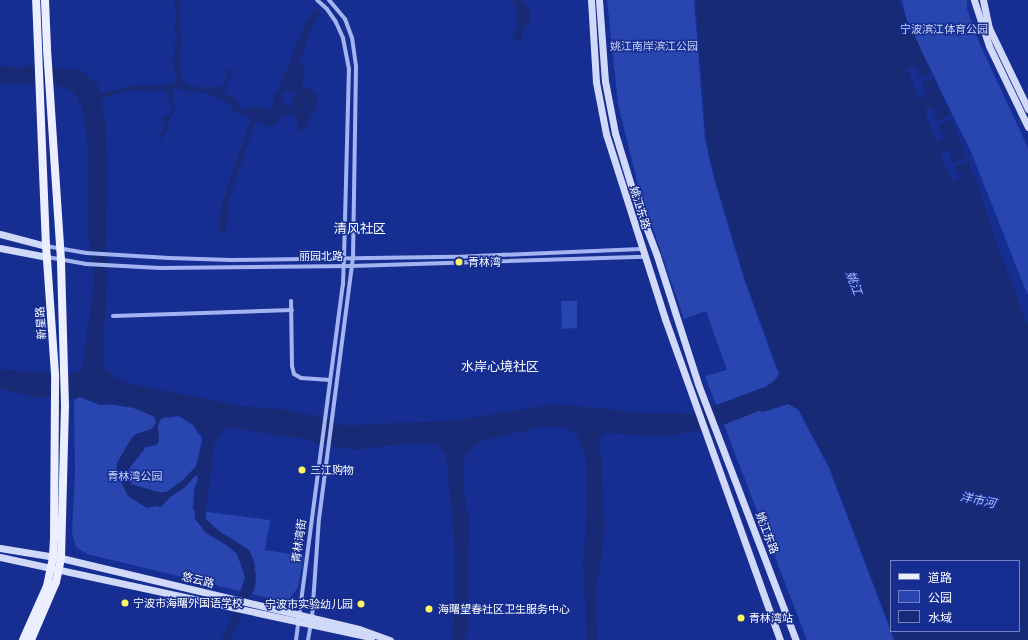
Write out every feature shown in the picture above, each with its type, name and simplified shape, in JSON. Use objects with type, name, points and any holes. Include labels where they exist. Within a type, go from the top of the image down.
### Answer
[{"type":"main road","name":"新星路","points":[[23,640],[55,568],[57,558],[65,406],[59,374],[46,246],[36,0]]},
{"type":"main road","name":"新星路","points":[[45,0],[48,72],[61,260],[59,374],[56,405],[57,558]]},
{"type":"main road","name":"姚江东路","points":[[591,0],[596,82],[604,128],[641,249],[780,640]]},
{"type":"main road","name":"姚江东路","points":[[599,0],[605,81],[615,133],[634,195],[709,412],[795,640]]},
{"type":"main road","points":[[974,0],[989,46],[1028,127]]},
{"type":"main road","points":[[983,0],[989,28],[1028,108]]},
{"type":"main road","name":"丽园北路","points":[[0,234],[46,246]]},
{"type":"main road","name":"丽园北路","points":[[0,248],[47,257]]},
{"type":"main road","name":"悠云路","points":[[0,548],[57,558],[254,604],[299,619]]},
{"type":"main road","name":"悠云路","points":[[0,557],[251,612],[358,629],[390,640]]},
{"type":"main road","name":"新星路","points":[[31,640],[56,582],[55,568]]},
{"type":"main road","name":"悠云路","points":[[311,621],[383,640]]},
{"type":"street","name":"青林湾街","points":[[296,640],[343,285],[344,258],[349,69],[343,38],[336,22],[327,9],[317,0]]},
{"type":"street","name":"青林湾街","points":[[308,640],[311,621],[319,519],[353,258],[356,66],[352,38],[345,19],[329,0]]},
{"type":"street","name":"丽园北路","points":[[46,246],[86,253],[231,260],[455,257],[641,249]]},
{"type":"street","name":"丽园北路","points":[[47,257],[86,264],[160,268],[352,266],[644,257]]},
{"type":"street","points":[[291,301],[292,366],[294,374],[301,378],[330,380]]},
{"type":"street","points":[[113,316],[292,310]]},
{"type":"green space","name":"姚江南岸滨江公园","points":[[607,0],[694,0],[705,139],[713,175],[744,279],[777,370],[829,468],[894,640],[807,640],[705,376],[727,370],[706,311],[684,319],[638,185],[618,104]]},
{"type":"green space","name":"宁波滨江体育公园","points":[[902,0],[967,0],[967,9],[978,40],[1028,148],[1028,296],[972,154],[906,19]]},
{"type":"green space","points":[[561,301],[577,301],[577,328],[562,329]]},
{"type":"green space","name":"青林湾公园","points":[[79,397],[100,405],[114,405],[133,408],[149,414],[169,418],[178,416],[193,425],[202,439],[196,466],[198,479],[194,488],[193,510],[270,520],[265,550],[304,556],[298,587],[289,599],[281,601],[87,554],[76,547],[72,533],[75,473],[74,401]]},
{"type":"water","points":[[174,0],[182,0],[179,10],[181,15],[180,30],[182,35],[179,68],[183,81],[193,88],[196,86],[204,89],[207,86],[216,88],[223,86],[227,75],[226,68],[233,71],[224,92],[226,95],[236,98],[240,108],[244,110],[256,105],[267,110],[272,107],[274,95],[281,85],[281,77],[289,68],[293,52],[306,23],[314,11],[318,9],[321,10],[309,34],[300,62],[305,70],[302,88],[309,88],[319,97],[316,99],[318,101],[318,107],[309,118],[305,131],[299,130],[294,113],[280,117],[273,127],[269,127],[258,121],[255,122],[229,200],[226,232],[223,235],[220,233],[219,227],[221,208],[251,119],[250,117],[235,112],[228,103],[222,100],[206,94],[174,88],[172,101],[176,111],[168,121],[167,131],[162,137],[162,143],[158,133],[162,131],[164,125],[163,122],[159,122],[159,120],[171,113],[173,110],[169,103],[168,92],[162,90],[150,91],[148,93],[136,90],[127,91],[101,99],[105,118],[108,170],[106,245],[108,271],[103,353],[105,367],[115,377],[130,384],[242,406],[290,410],[350,426],[453,421],[555,404],[655,414],[678,413],[690,415],[765,387],[774,381],[780,373],[745,279],[714,175],[706,139],[696,0],[898,0],[947,107],[980,192],[995,238],[1028,327],[1028,640],[895,640],[892,632],[1020,632],[1020,560],[890,560],[890,626],[830,468],[800,411],[788,404],[763,412],[759,411],[723,425],[665,437],[608,433],[601,436],[605,528],[601,563],[595,590],[598,640],[587,640],[583,565],[586,525],[586,463],[582,444],[575,433],[565,427],[543,427],[480,441],[467,454],[464,462],[463,486],[467,510],[470,517],[468,624],[467,635],[464,640],[452,640],[455,587],[454,538],[445,453],[436,444],[394,445],[355,450],[310,440],[238,429],[230,428],[224,430],[215,442],[206,507],[206,519],[219,531],[249,550],[254,561],[256,576],[255,588],[230,640],[221,640],[234,611],[245,577],[237,554],[226,545],[206,533],[195,519],[194,502],[198,477],[196,475],[184,488],[170,497],[161,507],[156,506],[147,508],[128,496],[116,472],[117,463],[131,439],[136,434],[152,429],[156,422],[154,417],[133,407],[103,402],[100,404],[82,397],[67,399],[37,397],[0,389],[0,369],[45,373],[76,373],[82,368],[94,284],[88,231],[88,157],[86,131],[82,109],[76,95],[70,90],[60,86],[0,83],[0,65],[20,68],[30,65],[81,70],[98,85],[100,93],[136,85],[147,86],[173,83],[177,76],[172,62],[176,56],[173,47],[178,39],[174,26],[177,16]],"holes":[[[286,91],[297,92],[298,94],[291,99],[291,107],[286,106],[283,102],[282,94]],[[178,415],[193,424],[204,439],[197,465],[183,480],[166,492],[158,492],[131,484],[128,478],[128,470],[146,447],[157,445],[159,440],[158,425],[161,419],[168,416]]]},
{"type":"water","points":[[521,0],[529,8],[531,20],[524,28],[522,40],[518,41],[512,36],[519,26],[515,20],[516,5],[512,1]]},
{"type":"pier","points":[[927,64],[927,66],[916,70],[920,79],[933,73],[935,78],[921,82],[924,92],[936,88],[925,93],[926,96],[919,99],[907,68],[914,66],[916,69]]},
{"type":"pier","points":[[943,106],[944,108],[933,112],[937,121],[950,115],[952,120],[938,124],[941,133],[953,130],[942,134],[943,138],[936,141],[924,110],[931,107],[933,111]]},
{"type":"pier","points":[[947,149],[953,163],[966,157],[968,161],[954,166],[958,175],[969,170],[970,172],[958,176],[959,180],[952,182],[940,152]]},
{"type":"place","name":"青林湾","points":[[459,262]]},
{"type":"place","name":"三江购物","points":[[302,470]]},
{"type":"place","name":"宁波市海曙外国语学校","points":[[125,603]]},
{"type":"place","name":"宁波市实验幼儿园","points":[[361,604]]},
{"type":"place","name":"海曙望春社区卫生服务中心","points":[[429,609]]},
{"type":"place","name":"青林湾站","points":[[741,618]]},
{"type":"district","name":"清风社区","points":[[360,228]]},
{"type":"district","name":"水岸心境社区","points":[[500,366]]},
{"type":"water label","name":"姚江","points":[[854,283]]},
{"type":"water label","name":"洋市河","points":[[978,500]]}]
